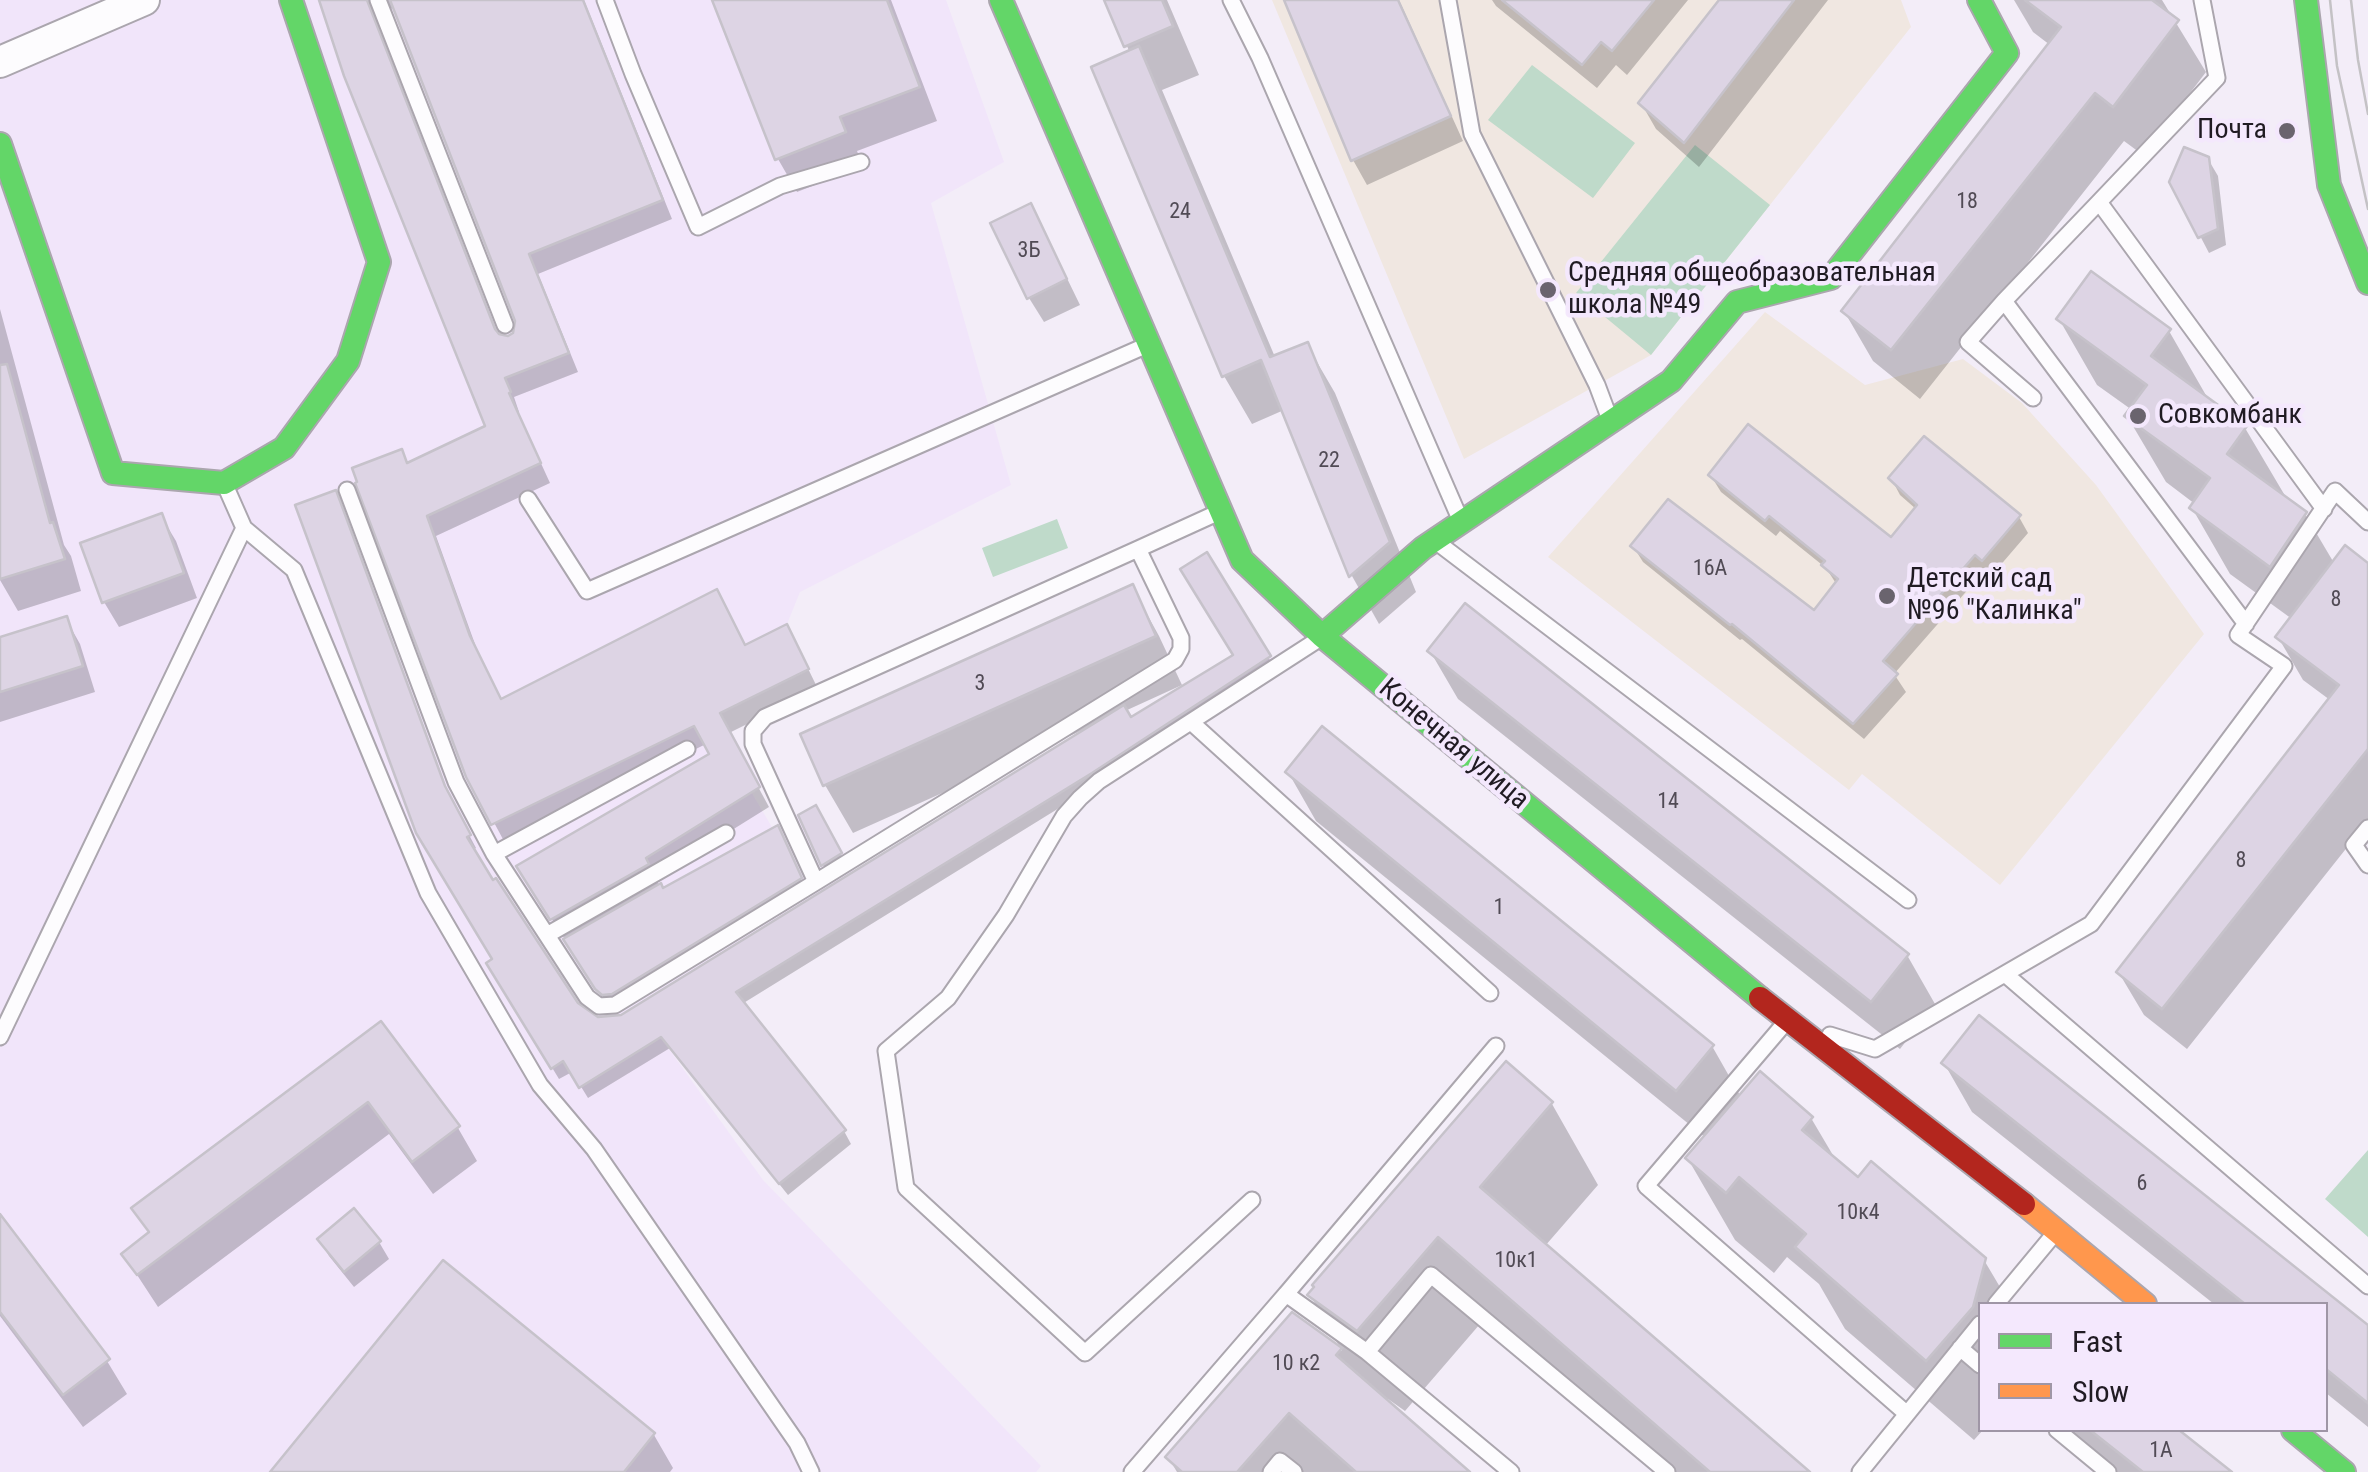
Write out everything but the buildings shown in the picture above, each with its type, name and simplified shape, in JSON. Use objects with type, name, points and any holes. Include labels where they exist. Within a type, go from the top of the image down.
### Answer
[{"type":"street","points":[[0,62],[144,0]]},
{"type":"street","points":[[0,144],[113,473],[224,483],[284,448],[348,360],[379,262],[291,0]]},
{"type":"street","name":"Конечная улица","points":[[1001,0],[1242,560],[1322,636],[1787,1021],[2057,1230],[2143,1302]]},
{"type":"street","points":[[1322,636],[1435,540],[1671,381],[1737,302],[1831,278],[2007,54],[1979,0]]},
{"type":"street","points":[[2306,0],[2329,185],[2368,284]]},
{"type":"street","points":[[2295,1432],[2333,1469]]},
{"type":"lane","points":[[378,0],[505,325]]},
{"type":"lane","points":[[605,0],[698,227],[780,186],[861,162]]},
{"type":"lane","points":[[1231,0],[1260,58],[1462,522]]},
{"type":"lane","points":[[1448,0],[1472,134],[1597,385],[1610,422]]},
{"type":"lane","points":[[2033,398],[1968,342],[2217,78],[2202,0]]},
{"type":"lane","points":[[2099,202],[2324,509]]},
{"type":"lane","points":[[2004,302],[2246,624]]},
{"type":"lane","points":[[528,499],[587,591],[1148,344]]},
{"type":"lane","points":[[224,483],[244,528],[294,570],[428,893],[540,1086],[594,1149],[797,1443],[811,1472]]},
{"type":"lane","points":[[348,490],[456,782],[494,854],[546,936],[586,997],[599,1006],[615,1005],[1174,660],[1181,650],[1181,638],[1138,549]]},
{"type":"lane","points":[[1907,1414],[1646,1186],[1787,1021],[1875,1049],[2090,924],[2284,666],[2238,635],[2336,491],[2368,522]]},
{"type":"lane","points":[[816,882],[753,744],[753,731],[765,717],[1221,512]]},
{"type":"lane","points":[[0,1037],[244,528]]},
{"type":"lane","points":[[1435,540],[1908,900]]},
{"type":"lane","points":[[1252,1200],[1084,1353],[906,1188],[886,1050],[948,998],[1006,915],[1064,816],[1080,798],[1098,781],[1322,636]]},
{"type":"lane","points":[[1190,722],[1490,993]]},
{"type":"lane","points":[[494,854],[688,749]]},
{"type":"lane","points":[[2368,828],[2354,845],[2368,865]]},
{"type":"lane","points":[[546,936],[726,832]]},
{"type":"lane","points":[[2005,974],[2368,1286]]},
{"type":"lane","points":[[1132,1472],[1496,1046]]},
{"type":"lane","points":[[1998,1302],[2057,1230]]},
{"type":"lane","points":[[1367,1352],[1430,1275],[1668,1472]]},
{"type":"lane","points":[[1286,1294],[1367,1352],[1511,1472]]},
{"type":"lane","points":[[1860,1472],[1978,1326]]},
{"type":"lane","points":[[1960,1348],[1978,1363]]},
{"type":"lane","points":[[2059,1432],[2108,1472]]},
{"type":"lane","points":[[1271,1472],[1280,1461],[1294,1472]]},
{"type":"shaded area","points":[[0,0],[946,0],[1004,162],[931,203],[1011,485],[800,592],[787,624],[809,669],[721,713],[762,786],[752,793],[773,829],[815,805],[855,871],[1124,705],[1132,717],[1232,655],[1180,569],[1207,552],[1274,661],[661,1038],[763,1180],[1041,1466],[1036,1472],[0,1472]]},
{"type":"shaded area","name":"Средняя общеобразовательная школа №49","points":[[1272,0],[1901,0],[1911,27],[1651,355],[1464,459]]},
{"type":"shaded area","name":"Детский сад №96 \"Калинка\"","points":[[1765,312],[1865,385],[1963,359],[2022,403],[2096,485],[2204,634],[2000,885],[1862,774],[1849,790],[1548,557]]},
{"type":"green space","points":[[1532,65],[1635,143],[1593,198],[1488,120]]},
{"type":"green space","points":[[1695,145],[1770,205],[1651,355],[1576,293]]},
{"type":"green space","points":[[1057,519],[1068,548],[993,577],[982,548]]},
{"type":"green space","points":[[2368,1150],[2368,1237],[2325,1199]]},
{"type":"tram line","points":[[2330,0],[2337,66],[2368,209]]},
{"type":"tram line","points":[[2351,0],[2368,114]]},
{"type":"traffic: fast","points":[[0,144],[113,473],[224,483],[284,448],[348,361],[379,262],[291,0]]},
{"type":"traffic: fast","points":[[1001,0],[1242,560],[1322,636],[1760,998]]},
{"type":"traffic: fast","points":[[1322,636],[1423,548],[1671,381],[1737,302],[1831,278],[2007,53],[1979,0]]},
{"type":"traffic: fast","points":[[2306,0],[2329,185],[2368,283]]},
{"type":"traffic: fast","points":[[2295,1432],[2344,1472]]},
{"type":"traffic: slow","points":[[2024,1204],[2143,1302]]},
{"type":"traffic: jam","points":[[1760,998],[2024,1204]]},
{"type":"place","name":"Почта","points":[[2287,131]]},
{"type":"place","name":"Средняя общеобразовательная школа №49","points":[[1548,290]]},
{"type":"place","name":"Совкомбанк","points":[[2138,416]]},
{"type":"place","name":"Детский сад №96 \"Калинка\"","points":[[1887,596]]}]
